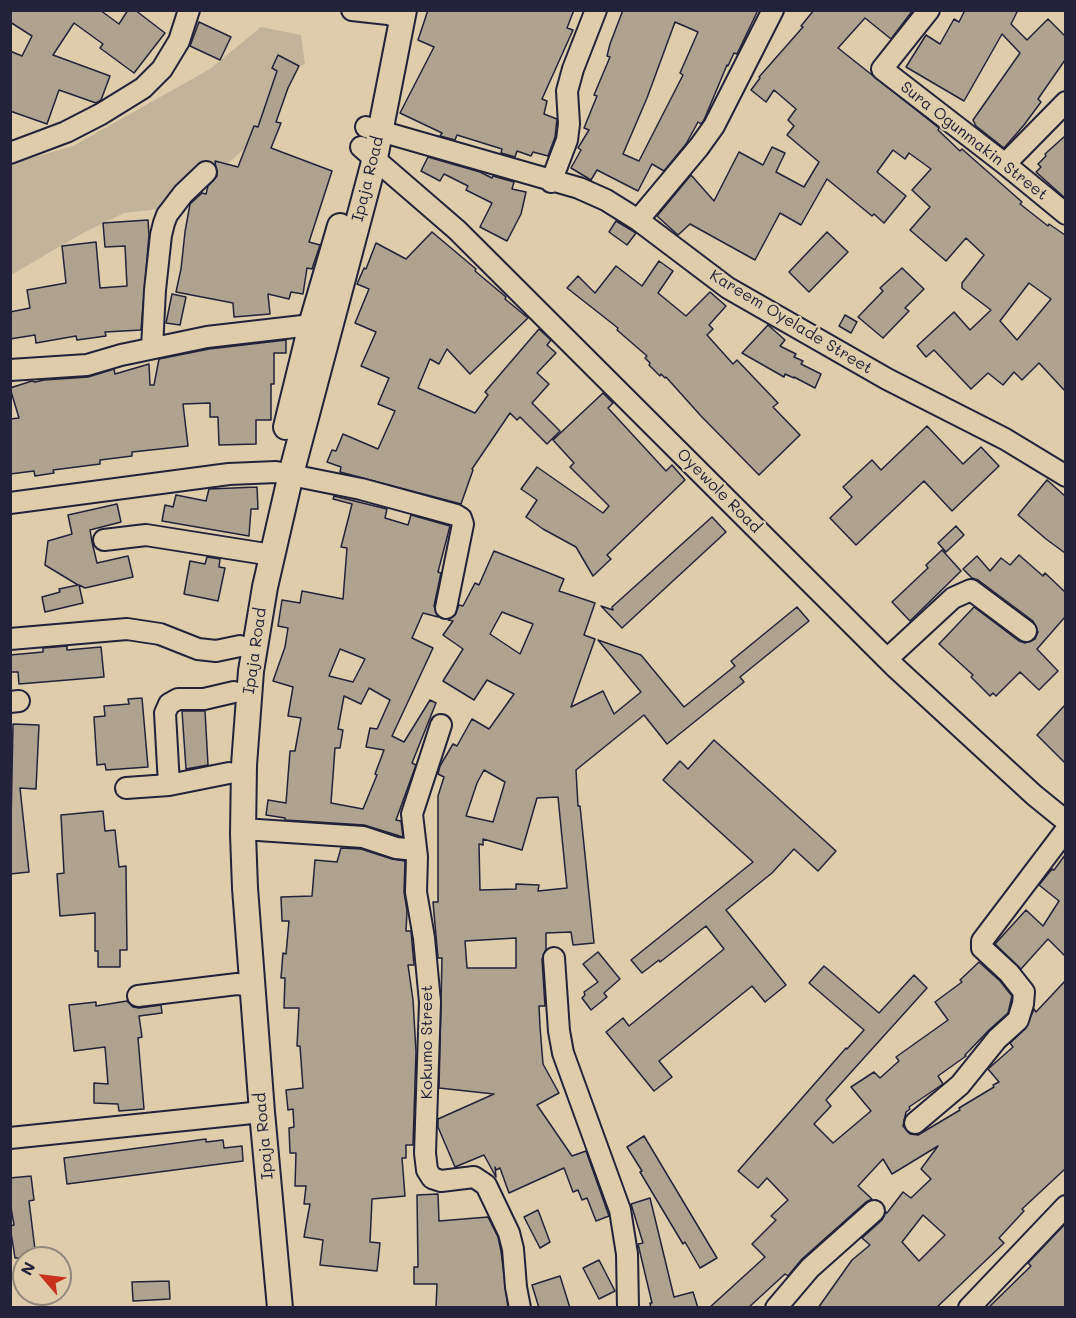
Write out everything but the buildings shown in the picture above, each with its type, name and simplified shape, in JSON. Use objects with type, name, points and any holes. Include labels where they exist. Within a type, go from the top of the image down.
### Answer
[{"type":"main road","name":"Ipaja Road","points":[[266,1308],[245,985],[243,830],[234,692],[240,646],[283,473],[371,141],[396,13]]},
{"type":"main road","name":"Ipaja Road","points":[[283,473],[311,325],[371,141]]},
{"type":"main road","name":"Ipaja Road","points":[[245,985],[231,886],[229,773],[250,672],[264,553]]},
{"type":"main road","name":"Ipaja Road","points":[[254,1113],[280,1308]]},
{"type":"street","points":[[10,153],[66,132],[143,88],[162,69],[179,40],[189,10]]},
{"type":"street","points":[[352,10],[396,13]]},
{"type":"street","points":[[551,182],[567,140],[569,124],[567,91],[596,10]]},
{"type":"street","points":[[638,220],[714,126],[773,10]]},
{"type":"street","name":"Sura Ogunmakin Street","points":[[929,10],[882,69],[1005,164],[1065,214]]},
{"type":"street","points":[[1005,164],[1065,102]]},
{"type":"street","name":"Kareem Oyelade Street","points":[[371,141],[579,188],[606,200],[638,220],[728,288],[887,379],[1005,439],[1065,476]]},
{"type":"street","name":"Oyewole Road","points":[[371,141],[457,230],[887,659],[1065,821]]},
{"type":"street","points":[[152,348],[155,290],[164,223],[167,215],[183,194],[206,172]]},
{"type":"street","points":[[10,370],[87,365],[207,337],[311,325]]},
{"type":"street","points":[[10,503],[229,474],[283,473],[361,489],[461,518],[463,524],[446,608]]},
{"type":"street","points":[[104,540],[146,535],[264,553]]},
{"type":"street","points":[[887,659],[953,598],[971,590],[1026,631]]},
{"type":"street","points":[[10,639],[127,629],[160,634],[198,649],[216,651],[240,646]]},
{"type":"street","points":[[169,784],[165,712],[169,705],[178,699],[204,699],[234,692]]},
{"type":"street","name":"Kokumo Street","points":[[441,725],[412,814],[417,892],[430,1002],[425,1154],[427,1170],[432,1178],[441,1181],[474,1177],[486,1185],[509,1233],[520,1308]]},
{"type":"street","points":[[126,788],[169,784],[229,773]]},
{"type":"street","points":[[243,830],[363,837],[396,848],[416,850]]},
{"type":"street","points":[[915,1123],[960,1085],[997,1039],[1018,1020],[1024,992],[1009,973],[982,948],[982,941],[1065,830]]},
{"type":"street","points":[[554,958],[559,1031],[563,1053],[622,1218],[627,1254],[628,1308]]},
{"type":"street","points":[[138,996],[245,985]]},
{"type":"street","points":[[10,1138],[254,1113]]},
{"type":"street","points":[[969,1308],[1065,1206]]},
{"type":"street","points":[[776,1308],[810,1268],[874,1211]]},
{"type":"shaded area","points":[[261,27],[301,35],[305,64],[280,74],[261,135],[176,207],[124,213],[81,234],[11,275],[11,164],[73,146],[210,69]]}]
